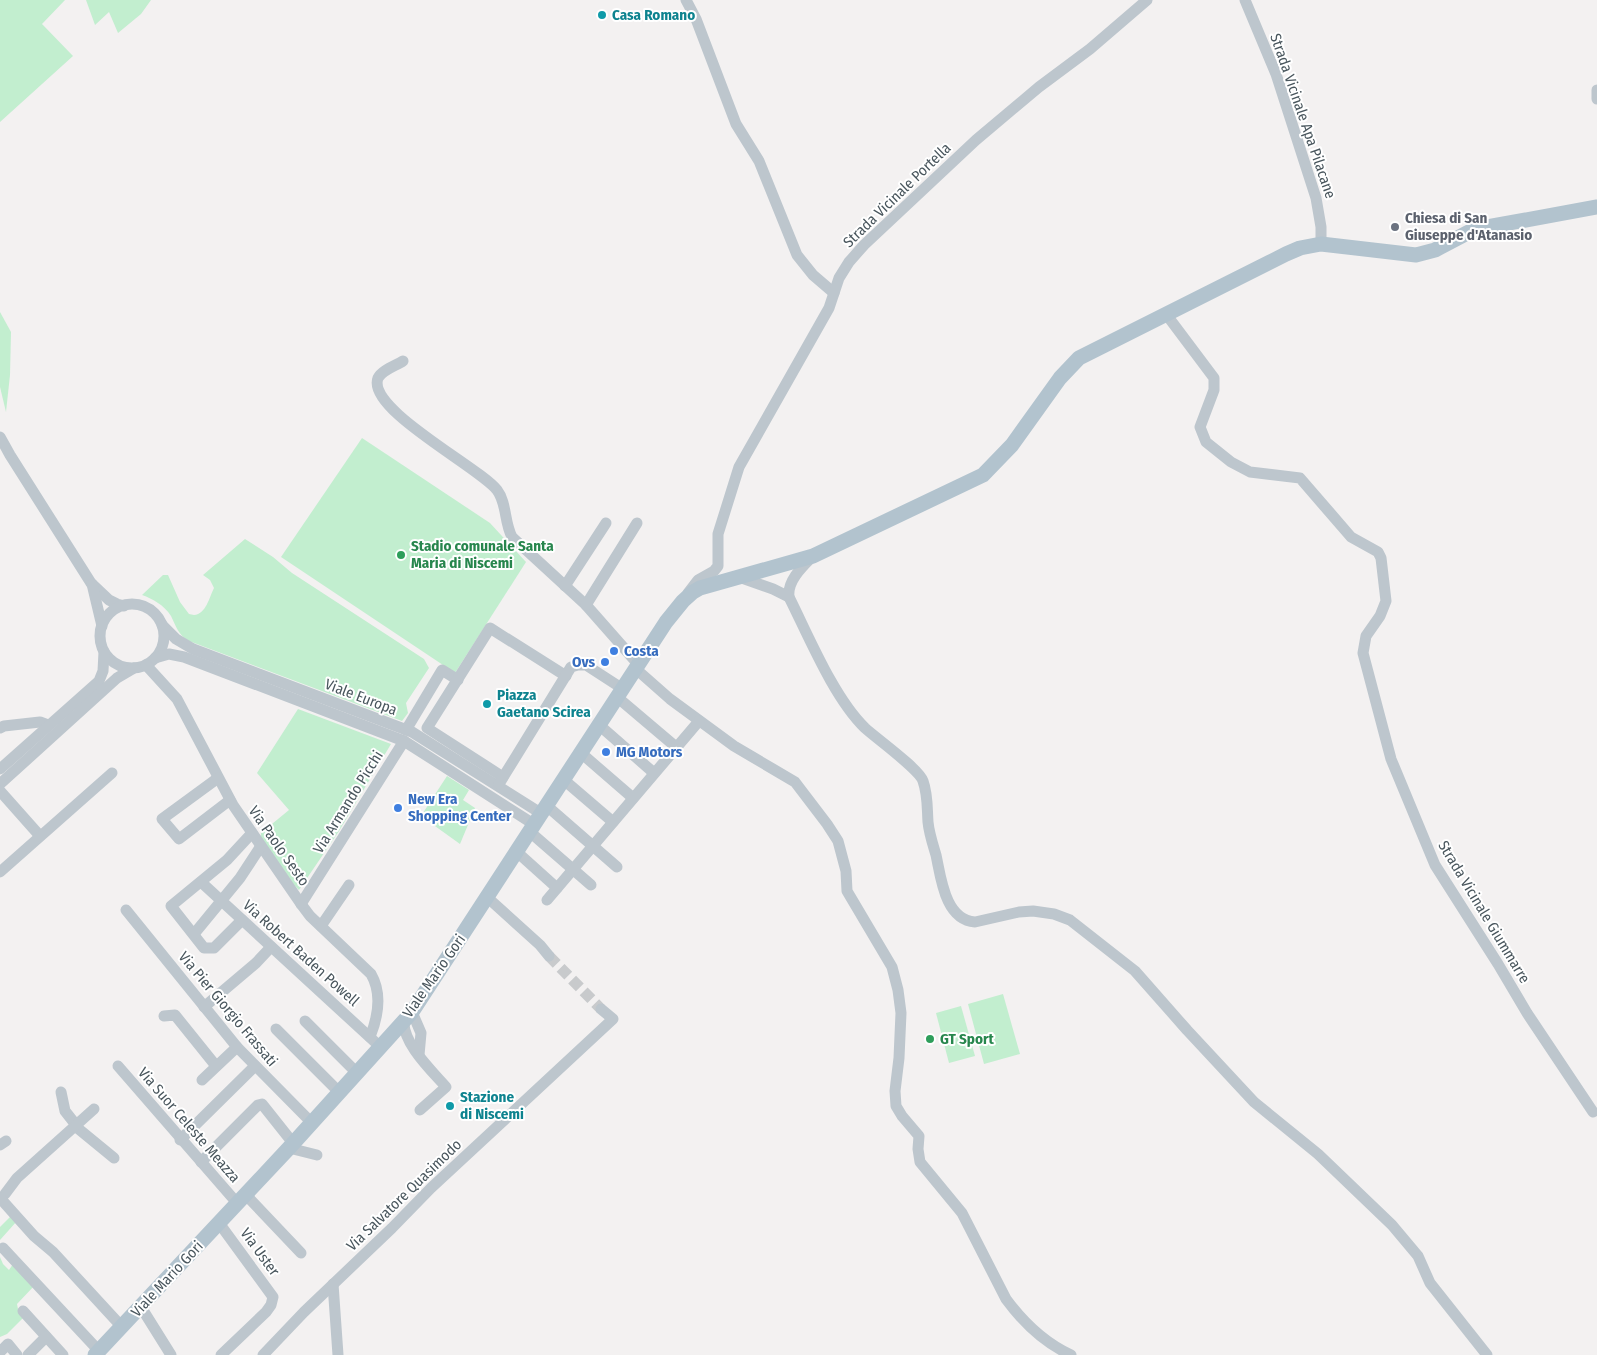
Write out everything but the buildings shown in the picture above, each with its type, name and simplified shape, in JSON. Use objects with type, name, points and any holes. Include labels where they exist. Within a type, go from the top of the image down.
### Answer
[{"type":"main road","name":"Viale Mario Gori","points":[[97,1353],[357,1073],[379,1041],[404,1021],[488,898],[666,622],[693,592],[700,588],[813,556],[982,475],[1012,445],[1060,378],[1079,358],[1300,248],[1321,244],[1416,255],[1435,250],[1469,232],[1487,226],[1597,207]]},
{"type":"street","points":[[686,0],[696,19],[736,124],[758,161],[791,243],[813,275],[834,293]]},
{"type":"street","name":"Strada Vicinale Portella","points":[[683,601],[698,580],[714,571],[718,566],[718,534],[739,468],[829,308],[839,278],[849,262],[871,238],[976,140],[1039,87],[1090,49],[1147,0]]},
{"type":"street","name":"Strada Vicinale Apa Pilacane","points":[[1245,0],[1276,74],[1316,198],[1321,227],[1321,244]]},
{"type":"street","points":[[1597,90],[1597,99]]},
{"type":"street","name":"Strada Vicinale Giummarre","points":[[1166,314],[1214,378],[1214,390],[1200,427],[1206,442],[1230,462],[1250,472],[1300,478],[1351,537],[1378,552],[1381,558],[1386,601],[1380,616],[1366,636],[1363,653],[1391,758],[1435,865],[1527,1013],[1593,1112]]},
{"type":"street","points":[[403,361],[383,372],[378,379],[378,390],[382,398],[417,430],[486,478],[501,496],[508,529],[512,536],[586,605],[637,667],[699,721],[734,746],[795,782],[827,824],[838,841],[846,871],[846,891],[892,967],[901,1013],[895,1091],[896,1106],[919,1136],[920,1162],[962,1213],[1006,1299],[1014,1310],[1050,1345],[1070,1355]]},
{"type":"street","points":[[0,437],[10,456],[91,583],[109,600],[124,606]]},
{"type":"street","points":[[565,586],[606,523]]},
{"type":"street","points":[[586,605],[637,523]]},
{"type":"street","points":[[813,556],[802,567],[791,584],[789,597],[835,686],[851,711],[878,740],[921,776],[928,801],[928,824],[945,896],[960,916],[975,922],[1019,912],[1033,911],[1054,914],[1070,920],[1135,972],[1254,1102],[1318,1154],[1392,1225],[1418,1256],[1430,1283],[1486,1355]]},
{"type":"street","points":[[739,578],[774,589],[789,597]]},
{"type":"street","points":[[91,583],[102,626],[101,644],[104,652],[108,658],[120,666],[134,668]]},
{"type":"street","points":[[0,784],[118,678],[134,668],[151,661],[163,642],[164,633],[162,625],[150,610],[142,606],[133,604],[124,606],[108,615],[102,626]]},
{"type":"street","name":"Viale Europa","points":[[162,625],[176,639],[193,649],[405,735],[538,819]]},
{"type":"street","points":[[566,676],[490,628],[427,728],[500,782],[566,676],[571,667],[586,665],[620,693],[676,747]]},
{"type":"street","points":[[0,770],[99,681],[103,671],[104,652]]},
{"type":"street","name":"Viale Europa","points":[[151,661],[169,654],[184,657],[405,735],[412,732],[500,782],[538,819]]},
{"type":"street","name":"Via Paolo Sesto","points":[[151,661],[177,699],[230,800],[301,904],[371,974],[377,984],[376,1021],[379,1041]]},
{"type":"street","name":"Via Armando Picchi","points":[[301,904],[405,735],[442,670],[458,680]]},
{"type":"street","points":[[547,900],[699,721]]},
{"type":"street","points":[[0,728],[40,722],[48,726]]},
{"type":"street","points":[[599,725],[654,773]]},
{"type":"street","points":[[582,753],[633,798]]},
{"type":"street","points":[[0,872],[112,773]]},
{"type":"street","points":[[218,778],[162,819],[179,839],[230,800]]},
{"type":"street","points":[[564,780],[613,822]]},
{"type":"street","points":[[0,791],[40,836]]},
{"type":"street","points":[[538,819],[593,846],[617,867]]},
{"type":"street","points":[[538,819],[573,869],[591,885]]},
{"type":"street","points":[[242,920],[214,948],[204,948],[171,906],[239,848],[252,833]]},
{"type":"street","points":[[194,934],[240,878],[261,846]]},
{"type":"street","points":[[517,852],[557,888]]},
{"type":"street","name":"Via Robert Baden Powell","points":[[201,882],[271,947],[379,1041]]},
{"type":"street","points":[[321,926],[348,885]]},
{"type":"street","points":[[488,898],[540,945],[549,956]]},
{"type":"street","name":"Via Pier Giorgio Frassati","points":[[126,910],[237,1047],[311,1122]]},
{"type":"street","points":[[204,1007],[256,963],[271,947]]},
{"type":"street","name":"Via Salvatore Quasimodo","points":[[263,1355],[304,1312],[431,1188],[613,1019],[602,1009]]},
{"type":"street","points":[[164,1016],[175,1016],[216,1066]]},
{"type":"street","points":[[305,1021],[357,1073]]},
{"type":"street","points":[[404,1021],[416,1032],[420,1040]]},
{"type":"street","points":[[404,1021],[420,1026],[418,1055]]},
{"type":"street","points":[[404,1021],[407,1037],[418,1055]]},
{"type":"street","points":[[276,1028],[339,1092]]},
{"type":"street","points":[[379,1041],[395,1039],[403,1042],[418,1055],[446,1087],[420,1110]]},
{"type":"street","points":[[202,1080],[237,1047]]},
{"type":"street","name":"Via Suor Celeste Meazza","points":[[118,1066],[201,1162],[301,1253]]},
{"type":"street","points":[[180,1140],[255,1066]]},
{"type":"street","points":[[61,1092],[64,1111],[76,1126],[114,1158]]},
{"type":"street","points":[[201,1162],[258,1105],[262,1104],[291,1146],[317,1155]]},
{"type":"street","points":[[94,1109],[18,1178],[1,1196],[40,1233],[53,1252],[122,1327]]},
{"type":"street","name":"Via Uster","points":[[219,1222],[273,1297],[266,1312],[222,1355]]},
{"type":"street","points":[[3,1248],[97,1353]]},
{"type":"street","points":[[333,1284],[338,1355]]},
{"type":"street","points":[[141,1307],[171,1355]]},
{"type":"street","points":[[23,1311],[63,1355]]},
{"type":"street","points":[[28,1355],[46,1336]]},
{"type":"street","points":[[0,1352],[8,1344],[18,1355]]},
{"type":"green space","points":[[0,0],[65,0],[42,24],[73,56],[0,122]]},
{"type":"green space","points":[[86,0],[151,0],[141,14],[118,33],[109,12],[95,25]]},
{"type":"green space","points":[[0,312],[11,332],[10,375],[6,412],[0,387]]},
{"type":"green space","name":"Stadio comunale Santa Maria di Niscemi","points":[[362,438],[490,523],[526,562],[455,673],[281,557]]},
{"type":"green space","points":[[245,539],[273,557],[292,573],[424,659],[429,668],[406,703],[408,713],[402,721],[189,641],[180,633],[171,616],[162,606],[142,595],[163,575],[168,575],[180,602],[189,614],[198,614],[207,605],[214,588],[210,580],[203,575]]},
{"type":"green space","points":[[298,709],[391,744],[339,831],[299,890],[289,880],[261,838],[261,833],[289,810],[257,773]]},
{"type":"green space","points":[[447,776],[469,790],[463,800],[475,808],[460,844],[421,816]]},
{"type":"green space","points":[[1003,994],[1020,1054],[984,1064],[968,1004]]},
{"type":"green space","points":[[961,1006],[975,1056],[949,1063],[936,1013]]},
{"type":"green space","points":[[11,1216],[17,1221],[0,1240],[0,1227]]},
{"type":"green space","points":[[0,1257],[3,1264],[9,1270],[13,1264],[34,1286],[17,1304],[23,1318],[7,1334],[0,1337]]},
{"type":"tunnel","points":[[549,956],[601,1009]]},
{"type":"place","name":"Casa Romano","points":[[602,15]]},
{"type":"place","name":"Chiesa di San Giuseppe d'Atanasio","points":[[1395,227]]},
{"type":"place","name":"Stadio comunale Santa Maria di Niscemi","points":[[401,555]]},
{"type":"place","name":"Costa","points":[[614,651]]},
{"type":"place","name":"Ovs","points":[[605,662]]},
{"type":"place","name":"Piazza Gaetano Scirea","points":[[487,704]]},
{"type":"place","name":"MG Motors","points":[[606,752]]},
{"type":"place","name":"New Era Shopping Center","points":[[398,808]]},
{"type":"place","name":"GT Sport","points":[[930,1039]]},
{"type":"place","name":"Stazione di Niscemi","points":[[450,1106]]}]
